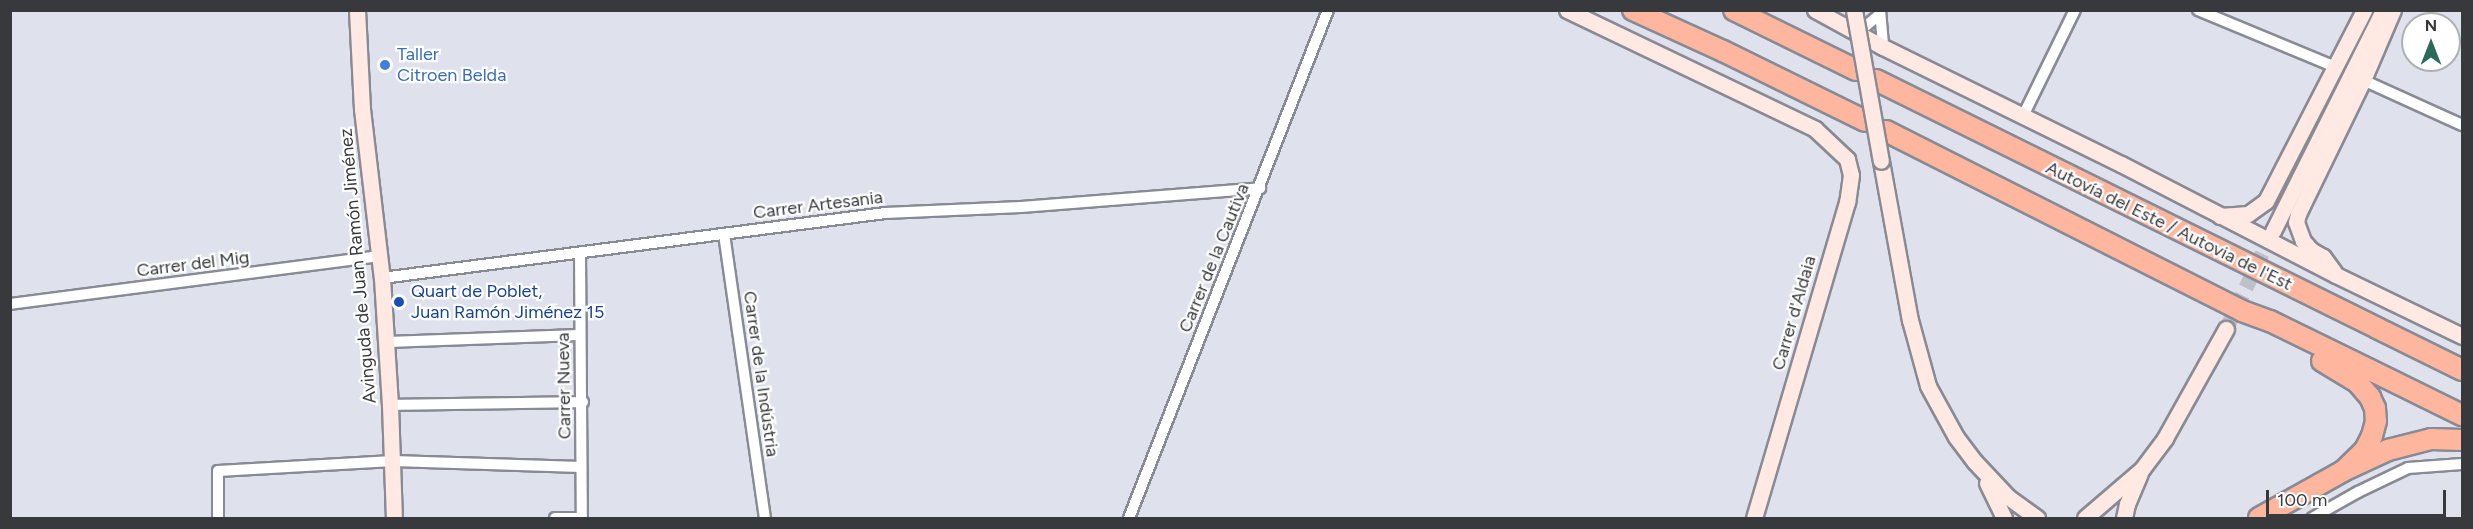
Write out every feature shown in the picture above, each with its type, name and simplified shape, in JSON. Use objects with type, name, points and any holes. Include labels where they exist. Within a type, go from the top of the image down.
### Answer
[{"type":"highway","points":[[1633,10],[1723,51],[1865,121]]},
{"type":"highway","points":[[1734,10],[1856,70]]},
{"type":"highway","name":"Autovía del Este / Autovia de l'Est","points":[[1876,80],[2463,370]]},
{"type":"highway","points":[[1886,131],[2242,311],[2270,321],[2463,415]]},
{"type":"highway","points":[[2242,311],[2264,332],[2344,372],[2357,382],[2370,397],[2376,421],[2372,436],[2365,450],[2343,471]]},
{"type":"highway","points":[[2259,519],[2343,471],[2408,443],[2431,439],[2463,440]]},
{"type":"street","name":"Avinguda de Juan Ramón Jiménez","points":[[357,10],[362,109],[382,278],[393,461],[394,519]]},
{"type":"street","name":"Carrer de la Cautiva","points":[[1129,519],[1329,10]]},
{"type":"street","name":"Carrer d'Aldaia","points":[[1567,10],[1815,129],[1847,159],[1851,174],[1847,202],[1754,519]]},
{"type":"street","points":[[1815,10],[1883,47],[2121,164],[2336,275],[2463,336]]},
{"type":"street","points":[[1854,10],[1918,355],[1928,386],[1943,415],[1975,462],[2008,497],[2037,519]]},
{"type":"street","points":[[2022,116],[2075,10]]},
{"type":"street","points":[[2198,10],[2333,66]]},
{"type":"street","points":[[2220,216],[2248,214],[2266,201],[2333,66],[2364,10]]},
{"type":"street","points":[[2336,275],[2323,256],[2311,250],[2303,241],[2296,222],[2363,80],[2384,12]]},
{"type":"street","points":[[2273,231],[2384,12]]},
{"type":"street","points":[[1834,20],[1867,25],[1879,13]]},
{"type":"street","points":[[1879,13],[1883,47]]},
{"type":"street","points":[[2363,80],[2463,125]]},
{"type":"street","name":"Carrer Artesania","points":[[382,278],[885,213],[1021,207],[1260,188]]},
{"type":"street","name":"Carrer de la Indústria","points":[[724,234],[765,519]]},
{"type":"street","name":"Carrer Nueva","points":[[580,254],[583,402],[582,518]]},
{"type":"street","name":"Carrer del Mig","points":[[10,304],[379,256]]},
{"type":"street","points":[[2124,519],[2127,504],[2142,469],[2184,408],[2226,329]]},
{"type":"street","points":[[386,342],[580,335]]},
{"type":"street","points":[[390,405],[583,402]]},
{"type":"street","points":[[218,519],[218,471],[393,461],[581,467]]},
{"type":"street","points":[[1975,462],[1997,511],[2004,519]]},
{"type":"street","points":[[2312,519],[2358,492],[2408,468],[2463,464]]},
{"type":"street","points":[[2085,519],[2142,469]]},
{"type":"street","points":[[555,519],[582,518]]},
{"type":"tunnel","points":[[2226,329],[2273,231]]},
{"type":"place","name":"Taller Citroen Belda","points":[[385,65]]},
{"type":"place","name":"Quart de Poblet, Juan Ramón Jiménez 15","points":[[399,302]]}]
